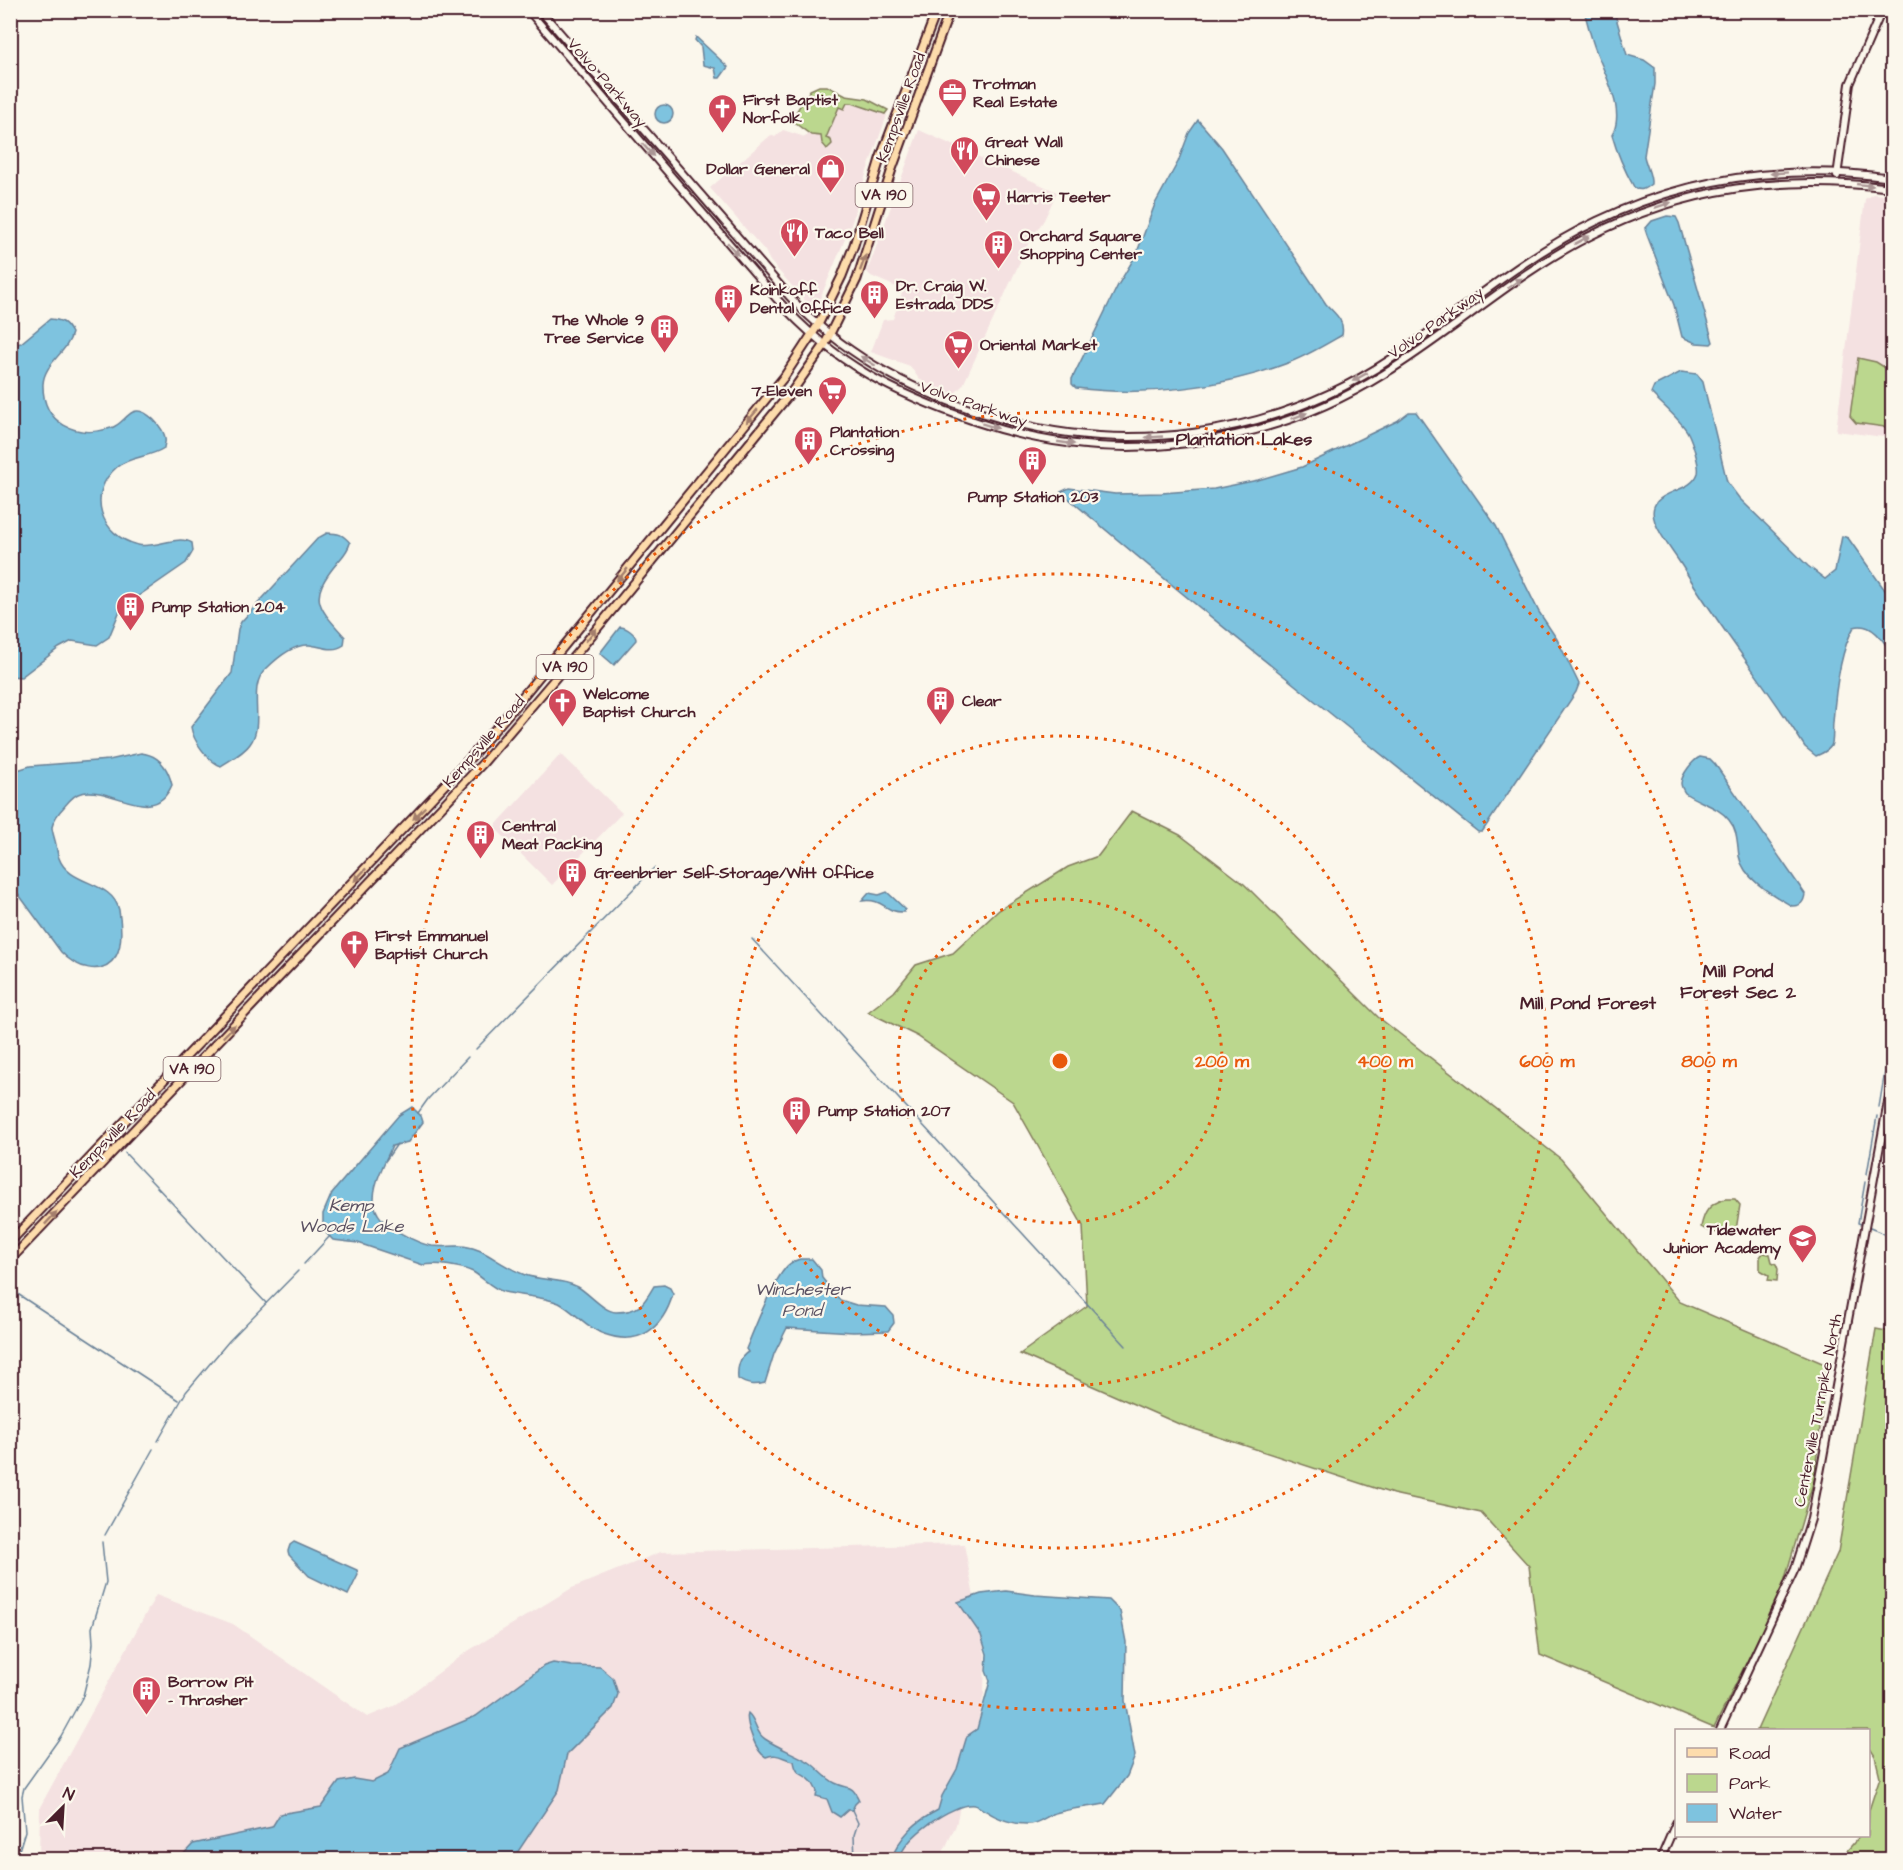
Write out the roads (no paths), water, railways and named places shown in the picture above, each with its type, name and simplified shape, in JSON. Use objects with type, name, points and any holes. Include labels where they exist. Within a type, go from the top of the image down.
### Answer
[{"type":"main road","name":"Volvo Parkway","points":[[528,10],[769,291],[824,346],[889,387],[955,414],[1045,440],[1098,446],[1137,447],[1214,440],[1257,430],[1294,418],[1340,398],[1390,370],[1530,273],[1590,236],[1631,217],[1686,198],[1764,184],[1837,183],[1893,188]]},
{"type":"main road","name":"Volvo Parkway","points":[[540,10],[797,304],[830,335],[897,378],[963,407],[1047,430],[1086,435],[1146,437],[1185,434],[1243,424],[1277,414],[1349,383],[1390,360],[1523,265],[1568,236],[1628,207],[1674,191],[1761,174],[1806,172],[1893,178]]},
{"type":"main road","name":"Kempsville Road","points":[[10,1242],[471,757],[775,388],[819,325],[835,291],[854,245],[880,159],[937,10]]},
{"type":"main road","name":"Kempsville Road","points":[[10,1260],[483,763],[779,407],[824,346],[861,270],[896,159],[950,10]]},
{"type":"main road","points":[[1837,183],[1850,84],[1882,10]]},
{"type":"main road","name":"Centerville Turnpike North","points":[[1721,1729],[1785,1594],[1808,1529],[1893,1080]]},
{"type":"main road","points":[[1660,1860],[1675,1827]]},
{"type":"water","points":[[1584,11],[1614,11],[1627,55],[1644,60],[1655,68],[1655,84],[1644,156],[1651,184],[1642,189],[1634,187],[1614,142],[1612,135],[1617,115],[1613,93],[1594,46]]},
{"type":"water","points":[[696,37],[728,67],[720,78],[717,78],[715,68],[703,65],[701,47],[695,40]]},
{"type":"water","points":[[664,105],[670,108],[673,114],[670,120],[664,123],[658,120],[655,114],[658,108]]},
{"type":"water","points":[[1198,120],[1222,148],[1326,304],[1338,318],[1342,325],[1342,335],[1307,355],[1285,364],[1208,385],[1155,391],[1102,391],[1076,388],[1072,384],[1072,379],[1118,285],[1136,255],[1155,204],[1178,162],[1189,133]]},
{"type":"water","points":[[1667,216],[1676,217],[1679,223],[1713,342],[1711,344],[1696,343],[1682,337],[1674,305],[1645,229],[1652,221]]},
{"type":"water","points":[[50,319],[63,322],[72,333],[70,340],[44,377],[44,398],[55,418],[74,429],[98,431],[114,427],[133,412],[138,411],[154,420],[164,435],[164,448],[122,463],[107,477],[100,501],[106,523],[114,533],[138,545],[145,546],[180,540],[192,543],[193,551],[186,563],[121,608],[109,637],[97,645],[72,641],[21,677],[10,676],[11,345],[21,343]]},
{"type":"water","points":[[1681,372],[1697,374],[1703,382],[1727,482],[1739,498],[1808,566],[1825,579],[1835,571],[1842,536],[1848,538],[1892,600],[1892,655],[1872,630],[1860,626],[1854,627],[1845,648],[1839,673],[1832,743],[1828,749],[1816,756],[1805,747],[1713,614],[1664,540],[1655,522],[1653,511],[1656,503],[1661,498],[1687,486],[1698,473],[1697,459],[1688,433],[1651,393],[1654,386]]},
{"type":"water","points":[[1409,412],[1416,412],[1496,526],[1539,612],[1557,639],[1579,684],[1576,692],[1482,832],[1478,832],[1268,664],[1061,492],[1069,488],[1115,494],[1162,493],[1214,489],[1258,480],[1302,467],[1397,421]]},
{"type":"water","points":[[327,533],[340,535],[350,543],[328,575],[319,594],[323,609],[345,637],[344,645],[331,649],[303,645],[280,657],[266,669],[257,685],[256,726],[250,744],[221,766],[211,760],[202,750],[191,727],[232,673],[241,622],[318,538]]},
{"type":"water","points":[[620,627],[630,631],[636,640],[614,665],[600,653]]},
{"type":"water","points":[[141,753],[158,759],[168,773],[172,785],[164,797],[154,803],[143,804],[106,794],[81,793],[60,811],[52,827],[58,855],[64,867],[72,874],[108,893],[115,900],[119,910],[121,940],[116,956],[103,967],[88,968],[74,962],[61,952],[11,884],[11,772],[30,766],[109,760]]},
{"type":"water","points":[[1700,757],[1710,759],[1715,764],[1805,894],[1800,904],[1792,906],[1753,879],[1742,864],[1736,833],[1729,820],[1719,811],[1685,793],[1681,784],[1683,776],[1691,764]]},
{"type":"water","points":[[887,892],[905,909],[904,912],[897,912],[880,903],[862,901],[869,893],[879,895]]},
{"type":"water","name":"Kemp Woods Lake","points":[[412,1107],[421,1116],[423,1122],[408,1142],[392,1146],[375,1189],[375,1206],[378,1214],[387,1224],[426,1245],[474,1248],[525,1275],[572,1284],[611,1311],[635,1309],[643,1303],[654,1286],[664,1285],[670,1288],[673,1294],[669,1306],[656,1325],[648,1332],[629,1338],[604,1334],[592,1328],[559,1303],[500,1291],[468,1270],[442,1265],[423,1265],[358,1243],[333,1240],[323,1230],[323,1214],[332,1193],[399,1115]]},
{"type":"water","name":"Winchester Pond","points":[[812,1259],[821,1270],[822,1278],[840,1300],[856,1305],[886,1307],[893,1315],[894,1323],[888,1331],[853,1332],[787,1328],[774,1354],[765,1383],[754,1385],[744,1383],[738,1379],[739,1364],[748,1352],[746,1349],[766,1303],[778,1278],[792,1262]]},
{"type":"water","points":[[294,1542],[357,1570],[358,1575],[348,1595],[309,1576],[289,1555],[290,1545]]},
{"type":"water","points":[[1006,1591],[1109,1600],[1120,1611],[1126,1642],[1125,1701],[1135,1756],[1127,1776],[1105,1804],[1061,1811],[1030,1824],[1007,1821],[974,1805],[954,1809],[919,1832],[909,1842],[900,1859],[891,1859],[899,1843],[910,1830],[922,1819],[938,1810],[942,1796],[957,1769],[967,1736],[977,1729],[990,1681],[986,1671],[987,1654],[981,1635],[958,1602],[981,1594]]},
{"type":"water","points":[[553,1663],[600,1667],[613,1678],[618,1694],[613,1708],[567,1754],[559,1790],[513,1859],[179,1859],[193,1844],[272,1827],[280,1814],[321,1807],[339,1782],[354,1779],[372,1782],[388,1774],[400,1748],[476,1716],[544,1666]]},
{"type":"water","points":[[748,1713],[759,1734],[765,1739],[809,1762],[835,1783],[852,1789],[859,1800],[852,1810],[848,1810],[840,1817],[832,1812],[827,1799],[816,1796],[817,1791],[812,1782],[797,1770],[794,1761],[777,1756],[766,1757],[762,1754],[752,1737]]},
{"type":"waterway","points":[[476,1049],[654,868]]},
{"type":"waterway","points":[[752,939],[1126,1346]]},
{"type":"waterway","points":[[1879,1107],[1892,1030]]},
{"type":"waterway","points":[[418,1113],[428,1099],[468,1057]]},
{"type":"waterway","points":[[1867,1174],[1877,1116]]},
{"type":"waterway","points":[[386,1160],[397,1144]]},
{"type":"waterway","points":[[125,1153],[266,1303]]},
{"type":"waterway","points":[[1861,1224],[1858,1223],[1865,1182]]},
{"type":"waterway","points":[[1870,1228],[1892,1237]]},
{"type":"waterway","points":[[304,1264],[330,1236]]},
{"type":"waterway","points":[[158,1441],[186,1392],[229,1341],[298,1271]]},
{"type":"waterway","points":[[10,1289],[179,1400]]},
{"type":"waterway","points":[[105,1535],[153,1449]]},
{"type":"waterway","points":[[16,1860],[25,1831],[22,1796],[24,1788],[61,1736],[83,1696],[91,1664],[92,1628],[106,1582],[102,1542]]},
{"type":"waterway","points":[[852,1810],[858,1823],[854,1835],[855,1860]]},
{"type":"place","name":"Trotman Real Estate","points":[[952,118]]},
{"type":"place","name":"First Baptist Norfolk","points":[[722,134]]},
{"type":"place","name":"Great Wall Chinese","points":[[964,176]]},
{"type":"place","name":"Dollar General","points":[[831,194]]},
{"type":"place","name":"Harris Teeter","points":[[986,222]]},
{"type":"place","name":"Taco Bell","points":[[794,258]]},
{"type":"place","name":"Orchard Square Shopping Center","points":[[999,270]]},
{"type":"place","name":"Dr. Craig W. Estrada, DDS","points":[[875,320]]},
{"type":"place","name":"Koinkoff Dental Office","points":[[729,324]]},
{"type":"place","name":"The Whole 9 Tree Service","points":[[665,354]]},
{"type":"place","name":"Oriental Market","points":[[959,370]]},
{"type":"place","name":"7-Eleven","points":[[833,416]]},
{"type":"place","name":"Plantation Crossing","points":[[809,466]]},
{"type":"place","name":"Pump Station 203","points":[[1033,486]]},
{"type":"place","name":"Pump Station 204","points":[[131,632]]},
{"type":"place","name":"Clear","points":[[941,726]]},
{"type":"place","name":"Welcome Baptist Church","points":[[562,728]]},
{"type":"place","name":"Central Meat Packing","points":[[481,860]]},
{"type":"place","name":"Greenbrier Self-Storage/Witt Office","points":[[573,898]]},
{"type":"place","name":"First Emmanuel Baptist Church","points":[[354,970]]},
{"type":"place","name":"Pump Station 207","points":[[797,1136]]},
{"type":"place","name":"Tidewater Junior Academy","points":[[1802,1264]]},
{"type":"place","name":"Borrow Pit - Thrasher","points":[[147,1716]]},
{"type":"district","name":"Plantation Lakes","points":[[1244,439]]},
{"type":"district","name":"Mill Pond Forest Sec 2","points":[[1738,981]]},
{"type":"district","name":"Mill Pond Forest","points":[[1588,1003]]}]
